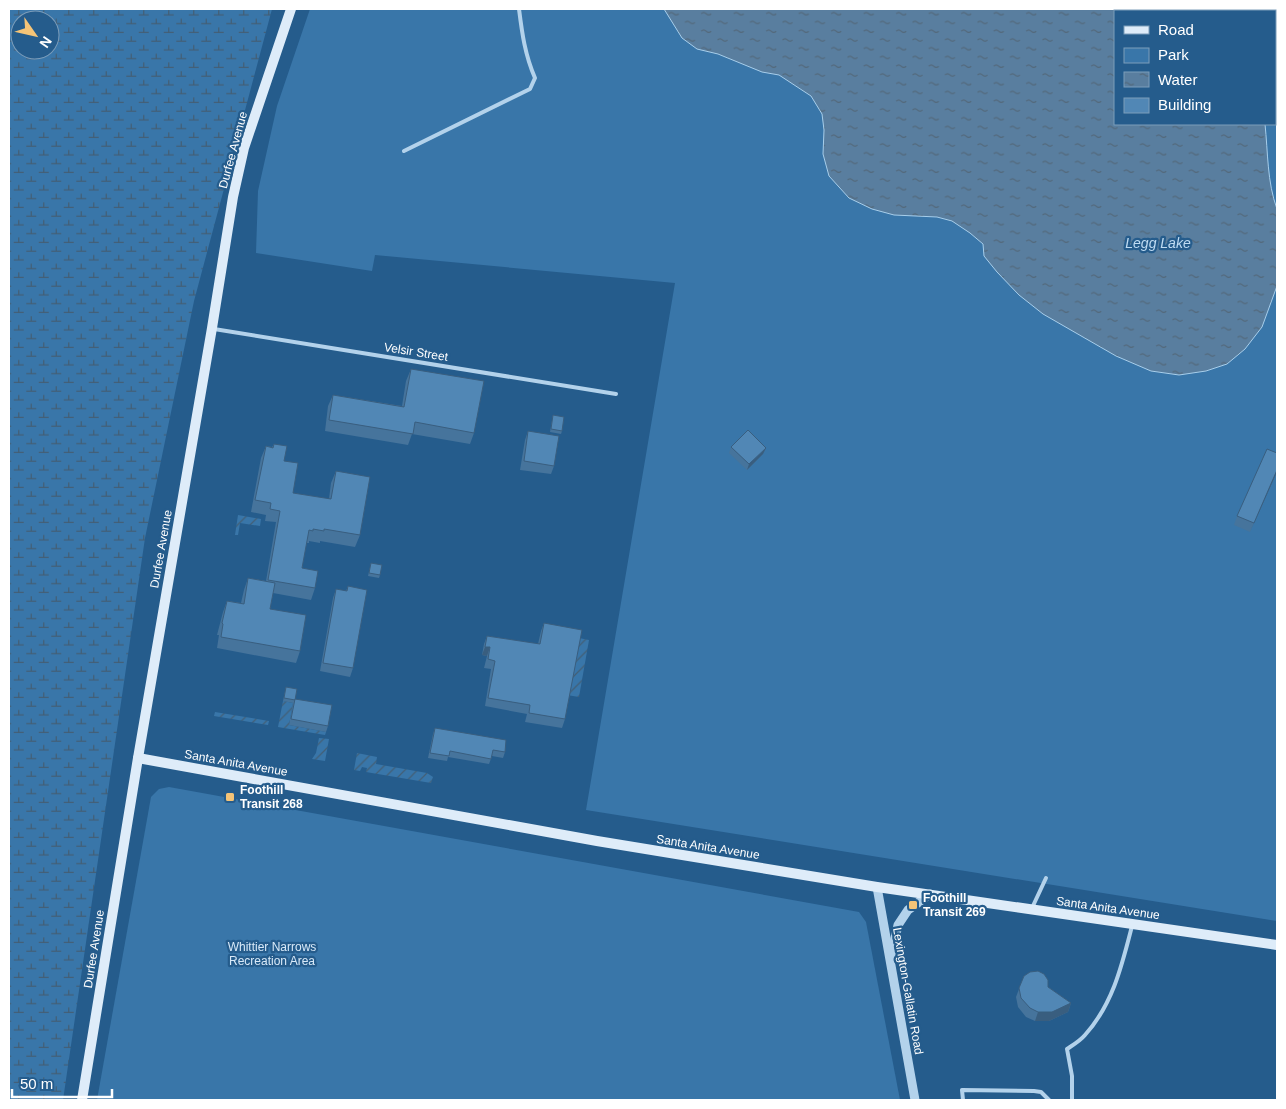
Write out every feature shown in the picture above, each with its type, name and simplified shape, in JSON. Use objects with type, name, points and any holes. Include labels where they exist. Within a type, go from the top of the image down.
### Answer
[{"type":"main road","name":"Durfee Avenue","points":[[82,1100],[226,240],[244,148],[291,9]]},
{"type":"main road","name":"Santa Anita Avenue","points":[[138,758],[596,841],[876,887],[1277,944]]},
{"type":"street","name":"Lexington-Gallatin Road","points":[[876,887],[915,1100]]},
{"type":"street","points":[[890,961],[898,925],[908,910],[930,894]]},
{"type":"lane","points":[[404,151],[530,89],[535,78],[522,38],[519,9]]},
{"type":"lane","name":"Velsir Street","points":[[212,328],[616,394]]},
{"type":"lane","points":[[1031,909],[1046,878]]},
{"type":"lane","points":[[1072,1100],[1072,1076],[1067,1049],[1085,1036],[1110,999],[1133,924]]},
{"type":"lane","points":[[963,1100],[962,1090],[1034,1091],[1041,1092],[1049,1100]]},
{"type":"green space","points":[[9,9],[272,9],[194,301],[145,538],[63,1100],[9,1100]]},
{"type":"green space","points":[[310,9],[1277,9],[1277,921],[586,810],[675,283],[375,255],[372,271],[256,253],[258,191],[277,106]]},
{"type":"green space","points":[[238,515],[261,519],[260,526],[240,523],[238,535],[235,535]]},
{"type":"green space","points":[[579,638],[589,640],[579,697],[561,694]]},
{"type":"green space","points":[[283,701],[293,703],[289,725],[326,732],[325,735],[278,727]]},
{"type":"green space","points":[[215,712],[269,721],[268,725],[214,716]]},
{"type":"green space","points":[[319,738],[329,739],[325,761],[312,759],[316,753]]},
{"type":"green space","points":[[357,753],[377,757],[376,764],[427,773],[433,777],[431,783],[366,772],[367,768],[362,767],[360,771],[354,770]]},
{"type":"green space","name":"Whittier Narrows Recreation Area","points":[[169,787],[859,912],[866,922],[900,1100],[97,1100],[151,797],[159,789]]},
{"type":"water","name":"Legg Lake","points":[[664,9],[1277,9],[1276,43],[1276,10],[1114,10],[1114,125],[1265,125],[1270,178],[1277,209],[1277,286],[1262,327],[1245,349],[1227,364],[1206,371],[1179,375],[1151,371],[1116,356],[1043,314],[1019,295],[984,256],[983,244],[952,221],[937,217],[894,215],[872,209],[849,198],[829,176],[823,154],[824,130],[822,114],[811,96],[779,75],[762,72],[718,54],[697,49],[682,38]]},
{"type":"building","points":[[411,369],[484,381],[474,433],[415,422],[413,434],[329,420],[333,395],[404,407]]},
{"type":"building","points":[[553,415],[564,417],[562,431],[551,429]]},
{"type":"building","points":[[748,430],[766,448],[749,464],[731,447]]},
{"type":"building","points":[[528,431],[559,436],[554,466],[524,461]]},
{"type":"building","points":[[274,444],[287,446],[284,461],[298,463],[293,493],[331,499],[336,471],[370,477],[360,535],[324,529],[324,531],[309,530],[302,568],[318,571],[315,588],[268,580],[280,511],[270,509],[271,503],[255,500],[266,446],[273,448]]},
{"type":"building","points":[[1267,449],[1277,453],[1277,470],[1254,523],[1237,516]]},
{"type":"building","points":[[371,563],[382,565],[380,575],[369,573]]},
{"type":"building","points":[[248,578],[275,583],[270,609],[306,615],[300,651],[221,637],[227,601],[244,604]]},
{"type":"building","points":[[348,586],[367,590],[353,668],[323,663],[336,589],[347,591]]},
{"type":"building","points":[[544,623],[582,630],[565,719],[529,713],[530,705],[488,698],[495,661],[488,659],[490,647],[485,647],[487,636],[540,644]]},
{"type":"building","points":[[286,687],[297,689],[295,700],[284,698]]},
{"type":"building","points":[[295,699],[332,705],[328,726],[291,719]]},
{"type":"building","points":[[435,728],[506,740],[505,752],[493,750],[491,759],[450,751],[449,756],[430,753]]},
{"type":"building","points":[[1038,971],[1044,974],[1048,980],[1048,987],[1071,1003],[1052,1012],[1038,1012],[1030,1008],[1021,998],[1019,988],[1024,976],[1030,972]]},
{"type":"place","name":"Foothill Transit 268","points":[[230,797]]},
{"type":"place","name":"Foothill Transit 269","points":[[913,905]]}]
